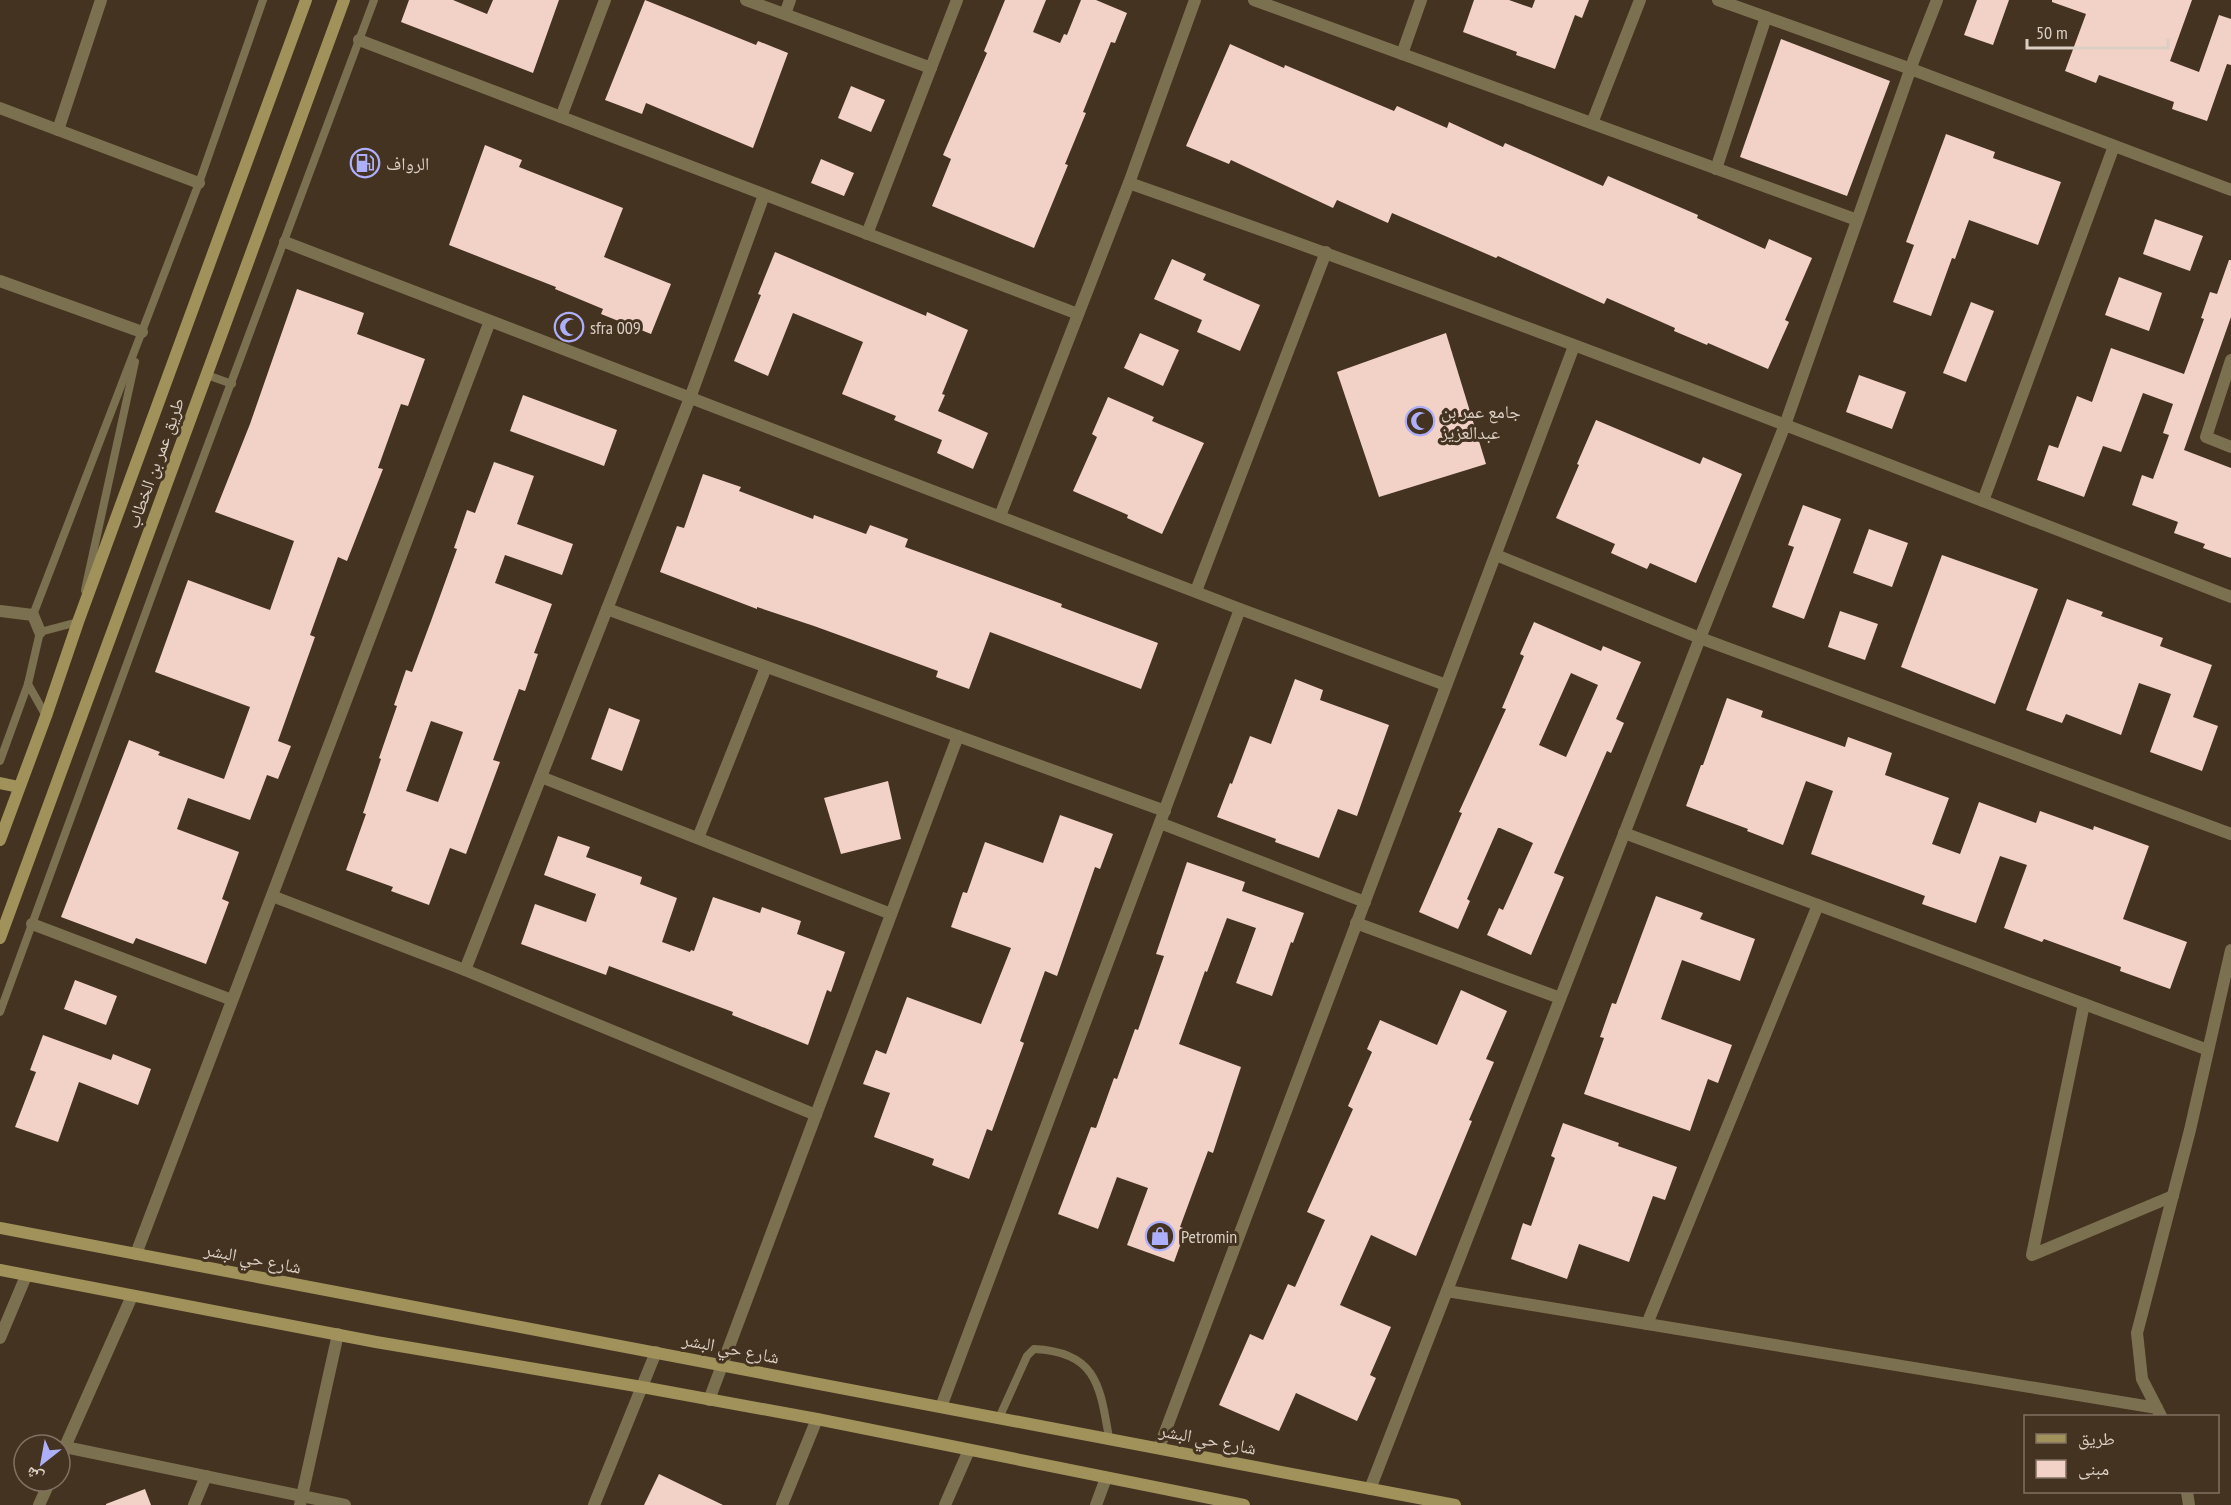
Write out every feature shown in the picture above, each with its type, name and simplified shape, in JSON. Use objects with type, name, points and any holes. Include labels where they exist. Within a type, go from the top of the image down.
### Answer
[{"type":"street","points":[[58,130],[101,0]]},
{"type":"street","name":"طريق عمر بن الخطاب","points":[[1,833],[46,716],[78,622],[306,0]]},
{"type":"street","name":"طريق عمر بن الخطاب","points":[[0,938],[344,0]]},
{"type":"street","points":[[561,117],[605,0]]},
{"type":"street","points":[[746,0],[931,68]]},
{"type":"street","points":[[785,14],[790,0]]},
{"type":"street","points":[[867,234],[957,0]]},
{"type":"street","points":[[1000,516],[1129,183],[1195,0]]},
{"type":"street","points":[[1254,0],[1857,220]]},
{"type":"street","points":[[1402,54],[1421,0]]},
{"type":"street","points":[[1592,123],[1640,0]]},
{"type":"street","points":[[1718,0],[1911,69],[2231,190]]},
{"type":"street","points":[[1370,1489],[1785,425],[1937,0]]},
{"type":"street","points":[[1716,169],[1766,17]]},
{"type":"street","points":[[360,40],[1078,314]]},
{"type":"street","points":[[0,108],[199,183]]},
{"type":"street","points":[[1983,501],[2114,146]]},
{"type":"street","points":[[1129,183],[1326,252],[1785,425],[2231,597]]},
{"type":"street","points":[[465,970],[690,398],[764,195]]},
{"type":"street","points":[[285,242],[1240,609],[1446,685]]},
{"type":"street","points":[[1196,591],[1326,252]]},
{"type":"street","points":[[0,281],[142,332]]},
{"type":"street","points":[[136,1254],[490,321]]},
{"type":"street","points":[[1159,1448],[1574,346]]},
{"type":"street","points":[[2231,360],[2206,437],[2231,447]]},
{"type":"street","points":[[1496,555],[1700,638],[2231,834]]},
{"type":"street","points":[[607,609],[958,736],[1162,817],[1365,902]]},
{"type":"street","points":[[941,1407],[1240,609]]},
{"type":"street","points":[[0,611],[33,615],[40,632]]},
{"type":"street","points":[[698,838],[766,667]]},
{"type":"street","points":[[710,1400],[958,736]]},
{"type":"street","points":[[541,777],[891,914]]},
{"type":"street","points":[[0,783],[19,787]]},
{"type":"street","points":[[1624,833],[2208,1050]]},
{"type":"street","points":[[272,896],[465,970],[816,1115]]},
{"type":"street","points":[[1647,1324],[1818,905]]},
{"type":"street","points":[[1356,923],[1560,998]]},
{"type":"street","points":[[32,924],[232,1000]]},
{"type":"street","points":[[2159,1412],[2142,1379],[2137,1333],[2173,1196],[2231,950]]},
{"type":"street","points":[[2084,1004],[2032,1255],[2173,1196]]},
{"type":"street","name":"شارع حي البشر","points":[[0,1228],[1455,1505]]},
{"type":"street","points":[[0,1270],[338,1334],[817,1419],[1244,1505]]},
{"type":"street","points":[[0,1338],[26,1276]]},
{"type":"street","points":[[1447,1291],[2159,1412]]},
{"type":"street","points":[[71,1433],[132,1296]]},
{"type":"street","points":[[301,1501],[338,1334]]},
{"type":"street","points":[[594,1505],[656,1352]]},
{"type":"street","points":[[782,1505],[817,1419]]},
{"type":"street","points":[[945,1505],[969,1450]]},
{"type":"street","points":[[72,1455],[206,1476],[301,1501],[345,1505]]},
{"type":"street","points":[[194,1505],[206,1476]]},
{"type":"street","points":[[1096,1505],[1106,1478]]},
{"type":"lane","points":[[33,615],[199,183],[263,0]]},
{"type":"lane","points":[[0,1012],[163,565],[374,0]]},
{"type":"lane","points":[[0,761],[28,684],[40,632],[78,622],[142,332]]},
{"type":"lane","points":[[207,375],[232,384]]},
{"type":"lane","points":[[28,684],[46,716]]},
{"type":"lane","points":[[999,1418],[1027,1356],[1034,1349],[1044,1350],[1076,1359],[1085,1366],[1101,1390],[1109,1438]]},
{"type":"building","points":[[409,0],[453,0],[487,14],[493,0],[559,0],[533,73],[401,22]]},
{"type":"building","points":[[645,0],[756,45],[758,41],[788,53],[753,148],[646,103],[642,114],[605,100]]},
{"type":"building","points":[[1005,0],[1046,0],[1033,32],[1060,43],[1064,34],[1067,35],[1081,0],[1096,0],[1127,13],[1115,43],[1111,42],[1083,112],[1086,113],[1065,164],[1068,165],[1034,248],[932,206],[951,159],[943,155],[987,53],[984,51]]},
{"type":"building","points":[[1474,0],[1509,0],[1532,8],[1535,0],[1589,0],[1582,18],[1575,15],[1555,69],[1463,32]]},
{"type":"building","points":[[1977,0],[2009,0],[1993,45],[1964,35]]},
{"type":"building","points":[[2052,0],[2192,0],[2170,61],[2199,72],[2219,15],[2231,19],[2231,65],[2227,64],[2207,121],[2172,109],[2174,102],[2099,75],[2096,83],[2065,71],[2086,14],[2052,2]]},
{"type":"building","points":[[1781,39],[1890,81],[1847,196],[1740,157]]},
{"type":"building","points":[[1230,44],[1394,111],[1397,106],[1447,128],[1449,122],[1503,147],[1505,143],[1603,186],[1608,176],[1698,215],[1697,218],[1765,249],[1769,239],[1812,258],[1785,320],[1789,322],[1768,369],[1674,331],[1675,328],[1607,298],[1604,304],[1498,256],[1496,258],[1392,213],[1388,223],[1337,200],[1333,208],[1231,160],[1229,164],[1186,146]]},
{"type":"building","points":[[851,86],[885,100],[871,132],[838,118]]},
{"type":"building","points":[[1946,134],[1995,152],[1993,158],[2061,182],[2038,245],[1969,220],[1955,259],[1952,258],[1931,316],[1893,302],[1914,245],[1906,242]]},
{"type":"building","points":[[485,145],[522,160],[519,167],[623,208],[604,257],[671,284],[651,334],[601,314],[603,309],[555,289],[556,287],[449,245]]},
{"type":"building","points":[[821,159],[854,173],[844,196],[811,183]]},
{"type":"building","points":[[2155,219],[2203,236],[2190,271],[2143,254]]},
{"type":"building","points":[[775,252],[926,316],[927,312],[968,330],[942,394],[945,395],[938,411],[988,433],[973,469],[937,453],[942,440],[894,420],[896,416],[842,394],[863,342],[793,313],[768,376],[734,361],[761,295],[758,294]]},
{"type":"building","points":[[1172,259],[1206,274],[1203,280],[1260,305],[1240,351],[1197,332],[1202,320],[1154,299]]},
{"type":"building","points":[[2229,260],[2231,260],[2231,317],[2184,450],[2231,468],[2231,558],[2203,548],[2205,544],[2174,533],[2178,522],[2132,505],[2142,475],[2153,479],[2169,435],[2163,433],[2173,404],[2143,393],[2121,452],[2103,446],[2084,497],[2037,480],[2049,445],[2058,448],[2077,396],[2092,402],[2111,348],[2184,374],[2204,319],[2201,318],[2210,292],[2217,294]]},
{"type":"building","points":[[2119,277],[2162,293],[2149,331],[2105,315]]},
{"type":"building","points":[[297,289],[364,313],[357,334],[425,359],[408,406],[401,404],[378,468],[383,469],[347,561],[338,557],[310,635],[315,637],[278,741],[291,746],[278,779],[267,775],[250,820],[188,798],[177,829],[239,852],[222,899],[229,902],[206,964],[136,938],[133,944],[61,917],[129,740],[160,752],[158,755],[224,779],[250,707],[155,672],[188,580],[270,610],[294,541],[215,512],[250,424]]},
{"type":"building","points":[[1971,302],[1994,311],[1966,382],[1943,373]]},
{"type":"building","points":[[1140,333],[1179,350],[1163,386],[1124,368]]},
{"type":"building","points":[[1446,333],[1486,464],[1379,497],[1337,372]]},
{"type":"building","points":[[1859,375],[1906,392],[1892,429],[1846,412]]},
{"type":"building","points":[[523,395],[617,430],[604,466],[510,431]]},
{"type":"building","points":[[1108,397],[1154,417],[1152,421],[1204,443],[1162,534],[1127,518],[1128,515],[1073,491],[1097,437],[1092,434]]},
{"type":"building","points":[[1596,420],[1700,464],[1703,457],[1742,474],[1696,583],[1650,563],[1647,569],[1611,553],[1615,544],[1556,518]]},
{"type":"building","points":[[494,462],[534,476],[517,524],[573,544],[562,575],[505,555],[495,583],[552,604],[534,653],[538,654],[525,691],[519,689],[493,760],[500,762],[466,854],[450,848],[429,905],[391,891],[393,887],[346,870],[366,814],[363,813],[406,670],[412,672],[457,549],[454,548],[467,510],[475,513]],"holes":[[[431,721],[463,732],[438,802],[406,791]]]},
{"type":"building","points":[[703,474],[741,487],[739,491],[813,519],[814,515],[866,534],[870,525],[908,539],[905,547],[1062,604],[1061,607],[1158,643],[1141,689],[990,632],[969,689],[936,677],[938,671],[814,626],[757,607],[757,609],[660,572],[677,526],[684,528]]},
{"type":"building","points":[[1803,505],[1841,519],[1804,619],[1772,607],[1794,547],[1788,545]]},
{"type":"building","points":[[1869,529],[1908,543],[1892,587],[1853,573]]},
{"type":"building","points":[[1942,555],[2038,589],[1995,704],[1901,667]]},
{"type":"building","points":[[2067,599],[2103,612],[2101,616],[2163,638],[2160,646],[2212,665],[2193,717],[2218,726],[2202,771],[2150,752],[2171,694],[2139,683],[2121,735],[2066,714],[2062,723],[2026,710]]},
{"type":"building","points":[[1840,611],[1878,624],[1865,660],[1828,647]]},
{"type":"building","points":[[1534,622],[1601,651],[1603,646],[1641,662],[1616,719],[1624,723],[1611,753],[1607,751],[1554,873],[1564,877],[1531,955],[1487,935],[1499,908],[1503,910],[1533,843],[1500,828],[1498,828],[1467,899],[1470,901],[1458,929],[1419,912],[1462,813],[1459,812],[1506,709],[1502,708],[1524,656],[1520,654]],"holes":[[[1571,673],[1598,685],[1566,757],[1539,745]]]},
{"type":"building","points":[[1295,679],[1323,690],[1320,700],[1389,725],[1357,816],[1338,809],[1319,858],[1217,817],[1250,736],[1271,744]]},
{"type":"building","points":[[1727,698],[1763,711],[1761,717],[1845,747],[1848,737],[1892,753],[1885,775],[1949,798],[1932,844],[1960,854],[1979,802],[2036,823],[2040,811],[2093,830],[2094,826],[2149,846],[2123,919],[2187,942],[2170,989],[2120,971],[2121,967],[2044,939],[2042,942],[2004,928],[2027,865],[2000,856],[1976,923],[1922,904],[1925,896],[1811,854],[1833,791],[1806,781],[1783,845],[1686,806]]},
{"type":"building","points":[[609,708],[640,720],[622,771],[591,759]]},
{"type":"building","points":[[888,781],[901,839],[841,854],[824,798]]},
{"type":"building","points":[[1060,815],[1113,834],[1100,869],[1095,867],[1057,976],[1045,971],[1020,1041],[1024,1043],[992,1131],[987,1129],[969,1179],[932,1165],[934,1159],[874,1137],[890,1093],[863,1084],[876,1050],[886,1054],[907,997],[981,1024],[1011,948],[951,927],[963,892],[967,893],[985,842],[1043,863]]},
{"type":"building","points":[[558,836],[590,847],[586,857],[642,877],[640,884],[677,898],[662,942],[690,952],[694,951],[713,897],[760,913],[762,907],[801,921],[797,934],[845,952],[831,992],[827,990],[808,1045],[732,1015],[733,1012],[609,966],[606,975],[521,944],[535,904],[586,922],[596,894],[544,875]]},
{"type":"building","points":[[1187,862],[1245,882],[1242,891],[1304,913],[1272,996],[1236,983],[1256,928],[1227,918],[1207,972],[1205,971],[1179,1044],[1241,1067],[1213,1153],[1208,1151],[1180,1227],[1186,1229],[1174,1262],[1127,1245],[1148,1188],[1117,1177],[1098,1229],[1058,1214],[1091,1127],[1096,1128],[1135,1029],[1138,1030],[1164,956],[1156,954]]},
{"type":"building","points":[[1656,896],[1703,913],[1700,919],[1755,939],[1740,981],[1682,960],[1661,1019],[1732,1045],[1718,1083],[1708,1079],[1690,1131],[1584,1094],[1604,1038],[1600,1037],[1612,1003],[1616,1004]]},
{"type":"building","points":[[75,980],[117,996],[106,1025],[64,1009]]},
{"type":"building","points":[[1461,990],[1507,1011],[1486,1059],[1494,1062],[1416,1256],[1371,1235],[1340,1305],[1391,1327],[1370,1375],[1376,1378],[1357,1421],[1296,1393],[1279,1431],[1219,1405],[1250,1334],[1263,1340],[1288,1284],[1295,1287],[1325,1220],[1307,1212],[1353,1109],[1348,1106],[1372,1052],[1367,1049],[1380,1020],[1437,1045]]},
{"type":"building","points":[[43,1035],[111,1060],[113,1054],[151,1069],[138,1105],[79,1082],[58,1142],[15,1127],[36,1072],[30,1070]]},
{"type":"building","points":[[1563,1123],[1677,1167],[1665,1200],[1653,1196],[1629,1262],[1579,1244],[1567,1279],[1511,1259],[1523,1223],[1531,1226],[1555,1158],[1551,1156]]},
{"type":"building","points":[[659,1474],[723,1505],[644,1505]]},
{"type":"building","points":[[145,1489],[151,1505],[106,1505],[106,1504]]},
{"type":"place","name":"الرواف","points":[[365,163]]},
{"type":"place","name":"sfra 009","points":[[569,327]]},
{"type":"place","name":"جامع عمر بن عبدالعزيز","points":[[1420,421]]},
{"type":"place","name":"Petromin","points":[[1160,1236]]}]
